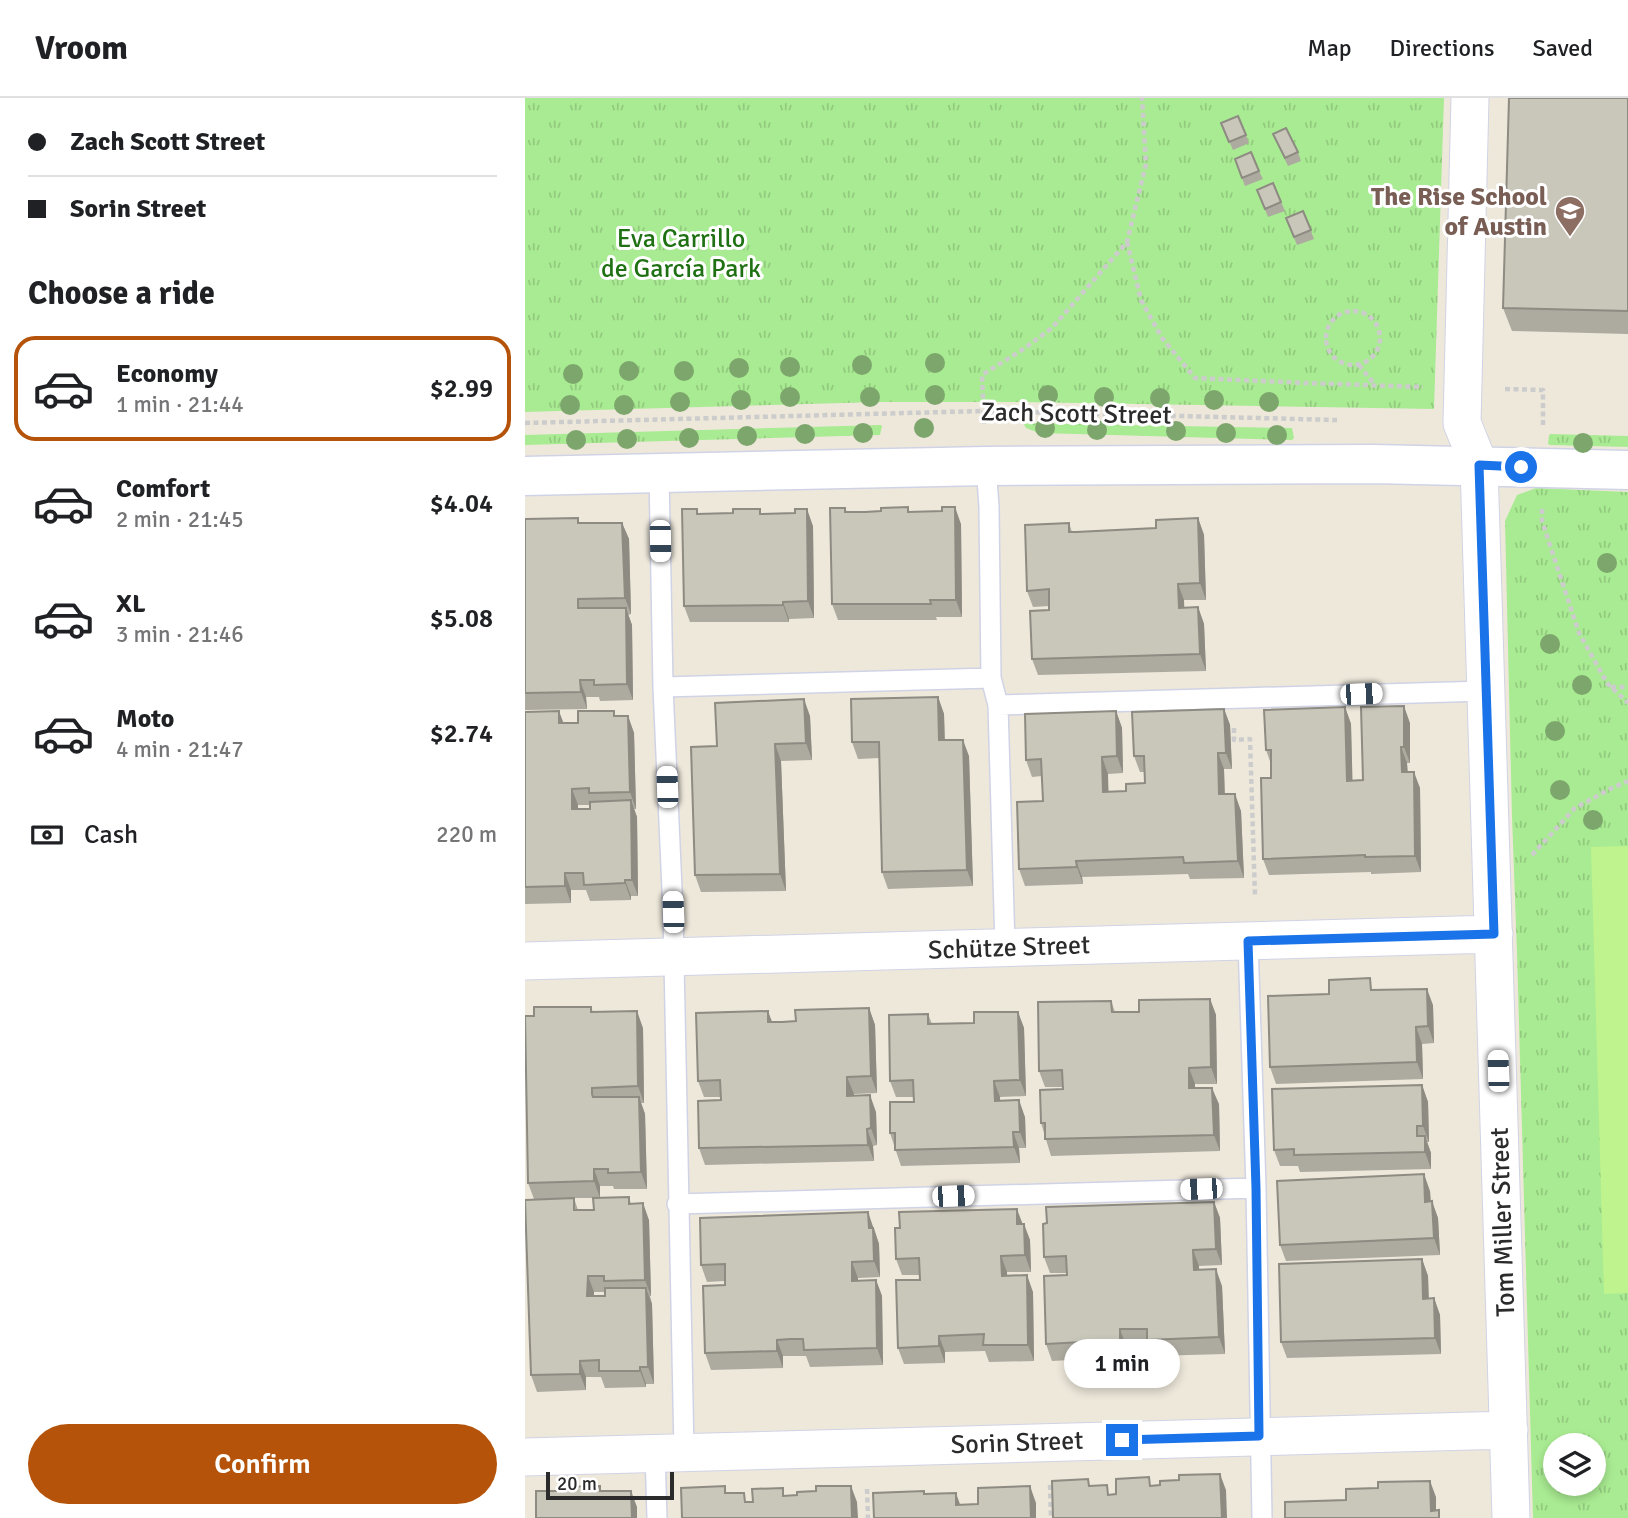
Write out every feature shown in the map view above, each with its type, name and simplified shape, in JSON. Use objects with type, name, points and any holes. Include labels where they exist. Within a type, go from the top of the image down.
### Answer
[{"type":"street","points":[[1470,98],[1462,423],[1479,465]]},
{"type":"street","name":"Zach Scott Street","points":[[525,476],[986,466],[1359,464],[1628,470]]},
{"type":"street","name":"Tom Miller Street","points":[[1479,465],[1511,1518]]},
{"type":"street","name":"Schütze Street","points":[[525,961],[1494,934]]},
{"type":"street","name":"Sorin Street","points":[[525,1457],[1509,1430]]},
{"type":"lane","points":[[986,466],[991,678],[998,705],[1005,947]]},
{"type":"lane","points":[[657,1518],[669,1452],[677,1204],[673,956],[663,687],[659,473]]},
{"type":"lane","points":[[663,687],[991,678]]},
{"type":"lane","points":[[998,705],[1485,691]]},
{"type":"lane","points":[[1248,941],[1262,1518]]},
{"type":"lane","points":[[677,1204],[1256,1188]]},
{"type":"path","points":[[986,466],[982,375],[1052,328],[1127,242],[1146,164],[1142,98]]},
{"type":"path","points":[[1127,242],[1142,300],[1162,338],[1195,378],[1434,387]]},
{"type":"path","points":[[1348,312],[1366,314],[1379,328],[1380,347],[1368,362],[1359,365],[1351,366],[1335,359],[1327,345],[1326,337],[1332,321],[1348,312]]},
{"type":"path","points":[[1359,365],[1376,386]]},
{"type":"path","points":[[1505,389],[1542,390],[1542,434]]},
{"type":"path","name":"Zach Scott Street","points":[[525,423],[983,411],[1346,420]]},
{"type":"path","points":[[1542,425],[1555,425]]},
{"type":"path","points":[[1542,507],[1542,521],[1579,633],[1607,683],[1628,703]]},
{"type":"path","points":[[1611,687],[1628,688]]},
{"type":"path","points":[[1233,698],[1234,740],[1250,739],[1255,896]]},
{"type":"path","points":[[1532,856],[1575,807],[1628,781]]},
{"type":"path","points":[[1050,1485],[1051,1518]]},
{"type":"path","points":[[867,1489],[868,1518]]},
{"type":"green space","name":"Eva Carrillo de García Park","points":[[525,98],[1444,98],[1434,409],[880,402],[525,412]]},
{"type":"green space","points":[[1023,423],[1292,428],[1294,438],[1039,433],[1026,428]]},
{"type":"green space","points":[[881,425],[880,435],[525,445],[525,435]]},
{"type":"green space","points":[[1550,434],[1628,436],[1628,447],[1550,445]]},
{"type":"green space","points":[[1536,488],[1628,492],[1628,1518],[1533,1518],[1505,521],[1517,495]]},
{"type":"green space","points":[[1628,846],[1628,1293],[1604,1294],[1591,847]]},
{"type":"building","name":"The Rise School of Austin","points":[[1509,98],[1628,98],[1628,311],[1503,308]]},
{"type":"building","points":[[1238,116],[1246,135],[1229,142],[1221,123]]},
{"type":"building","points":[[1286,128],[1298,152],[1285,158],[1273,134]]},
{"type":"building","points":[[1251,152],[1259,171],[1242,178],[1235,159]]},
{"type":"building","points":[[1273,183],[1281,202],[1265,209],[1257,190]]},
{"type":"building","points":[[1303,211],[1311,230],[1294,237],[1286,218]]},
{"type":"building","points":[[908,507],[908,512],[942,511],[942,507],[955,507],[956,600],[930,600],[931,604],[832,604],[830,508],[845,508],[845,512],[865,512],[881,511],[881,508]]},
{"type":"building","points":[[682,509],[697,509],[697,514],[733,513],[733,509],[760,509],[760,514],[795,513],[795,509],[807,509],[808,601],[783,602],[783,605],[684,606]]},
{"type":"building","points":[[578,518],[578,523],[622,523],[625,598],[578,599],[578,608],[626,608],[627,684],[594,685],[594,680],[580,680],[581,692],[525,693],[525,519]]},
{"type":"building","points":[[1198,518],[1200,583],[1178,584],[1179,608],[1198,607],[1200,654],[1032,659],[1030,611],[1049,610],[1049,589],[1027,591],[1025,525],[1069,523],[1069,532],[1076,532],[1156,528],[1156,520]]},
{"type":"building","points":[[938,697],[939,740],[963,740],[967,870],[882,872],[879,742],[852,742],[851,699]]},
{"type":"building","points":[[804,699],[806,743],[775,744],[780,874],[695,875],[691,747],[717,746],[715,703]]},
{"type":"building","points":[[1404,706],[1402,772],[1414,772],[1415,856],[1263,859],[1261,778],[1271,778],[1271,750],[1266,750],[1264,710],[1345,707],[1347,781],[1363,780],[1361,707]]},
{"type":"building","points":[[1224,709],[1226,753],[1218,753],[1219,794],[1235,794],[1238,861],[1184,863],[1183,857],[1076,861],[1077,867],[1019,869],[1017,802],[1043,801],[1041,759],[1026,760],[1025,714],[1116,711],[1117,756],[1102,757],[1103,792],[1126,791],[1126,784],[1145,783],[1144,756],[1134,756],[1132,712]]},
{"type":"building","points":[[559,711],[559,723],[578,723],[578,711],[614,711],[614,716],[628,716],[630,792],[589,793],[589,788],[572,789],[572,809],[590,809],[590,802],[631,800],[632,880],[625,880],[625,883],[584,885],[583,873],[565,873],[565,886],[525,887],[525,712]]},
{"type":"building","points":[[1370,978],[1371,990],[1427,989],[1428,1026],[1416,1027],[1417,1062],[1270,1067],[1268,996],[1329,994],[1329,980]]},
{"type":"building","points":[[1210,999],[1211,1067],[1189,1068],[1189,1088],[1212,1088],[1214,1135],[1045,1139],[1045,1123],[1041,1123],[1040,1090],[1063,1089],[1062,1070],[1039,1071],[1038,1002],[1111,1001],[1112,1012],[1139,1012],[1139,1000]]},
{"type":"building","points":[[534,1007],[591,1007],[591,1012],[637,1011],[638,1086],[592,1088],[592,1094],[593,1097],[639,1097],[641,1172],[608,1173],[608,1169],[594,1169],[594,1181],[528,1183],[525,1016],[534,1016]]},
{"type":"building","points":[[869,1008],[871,1076],[847,1077],[847,1096],[870,1095],[871,1128],[867,1129],[868,1145],[699,1148],[698,1101],[721,1100],[720,1080],[698,1081],[696,1013],[768,1011],[768,1022],[782,1022],[796,1021],[795,1010]]},
{"type":"building","points":[[974,1012],[1018,1012],[1020,1080],[994,1081],[995,1101],[1019,1100],[1020,1132],[1013,1132],[1014,1147],[895,1150],[895,1133],[890,1133],[890,1102],[914,1102],[913,1080],[890,1081],[889,1015],[928,1014],[928,1024],[974,1023]]},
{"type":"building","points":[[1422,1085],[1423,1126],[1417,1126],[1417,1136],[1425,1136],[1425,1152],[1294,1155],[1294,1149],[1274,1150],[1272,1089]]},
{"type":"building","points":[[1424,1174],[1425,1202],[1432,1201],[1434,1238],[1280,1245],[1277,1181]]},
{"type":"building","points":[[629,1197],[629,1204],[643,1203],[645,1280],[604,1281],[604,1276],[588,1276],[587,1296],[605,1296],[605,1288],[646,1288],[648,1367],[640,1367],[640,1371],[599,1371],[599,1360],[580,1361],[580,1374],[531,1375],[525,1200],[574,1198],[574,1210],[594,1210],[593,1198]]},
{"type":"building","points":[[1214,1202],[1216,1249],[1193,1250],[1194,1270],[1216,1269],[1219,1337],[1147,1340],[1147,1329],[1120,1329],[1120,1340],[1046,1344],[1044,1276],[1067,1275],[1066,1256],[1044,1257],[1043,1224],[1047,1223],[1046,1207]]},
{"type":"building","points":[[1017,1209],[1017,1224],[1024,1224],[1025,1255],[1001,1256],[1002,1276],[1027,1275],[1028,1345],[983,1345],[984,1334],[939,1336],[939,1346],[898,1348],[896,1280],[920,1280],[919,1258],[896,1259],[895,1228],[900,1228],[899,1212]]},
{"type":"building","points":[[868,1212],[869,1228],[873,1228],[874,1261],[852,1262],[852,1281],[876,1280],[877,1348],[804,1350],[803,1339],[790,1339],[777,1340],[777,1351],[705,1353],[703,1286],[725,1285],[725,1264],[701,1265],[700,1218]]},
{"type":"building","points":[[1422,1259],[1423,1299],[1434,1298],[1435,1338],[1281,1342],[1279,1264]]},
{"type":"building","points":[[1220,1474],[1222,1518],[1053,1518],[1052,1481],[1088,1479],[1089,1486],[1107,1485],[1108,1495],[1116,1494],[1116,1479],[1149,1477],[1150,1486],[1160,1485],[1160,1481],[1179,1480],[1179,1475]]},
{"type":"building","points":[[1430,1481],[1431,1511],[1439,1510],[1439,1518],[1285,1518],[1285,1502],[1346,1500],[1346,1489],[1378,1488],[1378,1482]]},
{"type":"building","points":[[600,1486],[600,1491],[631,1491],[632,1518],[536,1518],[536,1491],[558,1491],[558,1487]]},
{"type":"building","points":[[725,1486],[725,1493],[744,1493],[745,1502],[753,1502],[752,1489],[783,1488],[783,1496],[816,1491],[816,1486],[851,1486],[852,1518],[682,1518],[681,1488]]},
{"type":"building","points":[[1030,1486],[1031,1518],[874,1518],[873,1493],[956,1493],[956,1505],[978,1504],[978,1488]]},
{"type":"place","name":"The Rise School of Austin","points":[[1570,238]]},
{"type":"route","points":[[1122,1440],[1259,1436],[1256,1188],[1248,941],[1494,934],[1479,465],[1521,467]]}]
